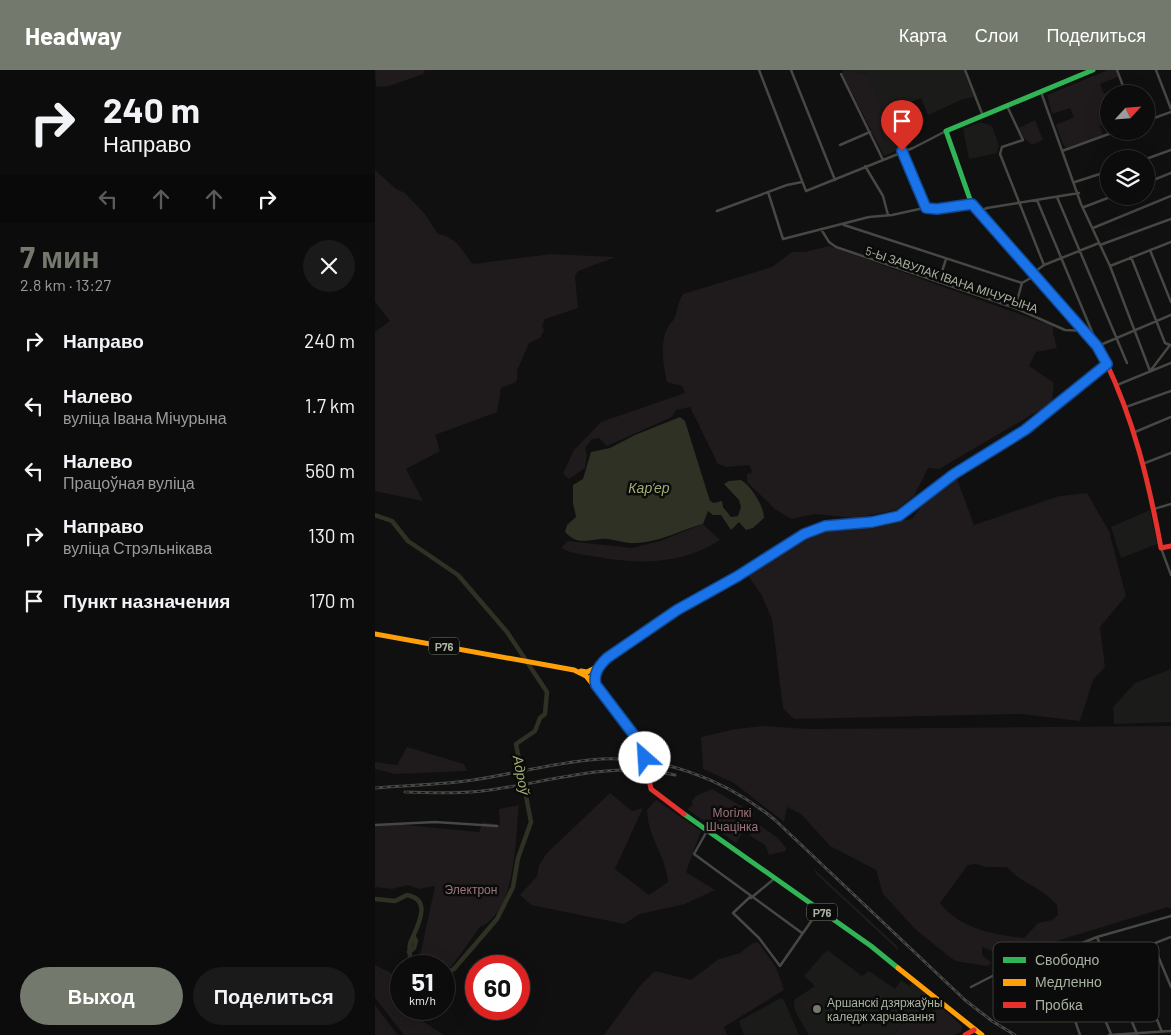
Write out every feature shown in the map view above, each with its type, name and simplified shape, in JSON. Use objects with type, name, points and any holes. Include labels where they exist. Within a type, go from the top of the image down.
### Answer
[{"type":"street","points":[[759,70],[806,191],[1093,70]]},
{"type":"street","points":[[791,70],[835,180]]},
{"type":"street","points":[[965,70],[983,116]]},
{"type":"street","points":[[1117,70],[1123,85]]},
{"type":"street","points":[[1155,117],[1171,111],[1156,70]]},
{"type":"street","points":[[841,74],[883,160]]},
{"type":"street","points":[[1041,92],[1083,207],[1110,266],[1150,371]]},
{"type":"street","points":[[1007,106],[1023,140],[1002,147],[1000,152],[1044,265]]},
{"type":"street","points":[[946,131],[972,204],[1097,346]]},
{"type":"street","points":[[840,145],[870,132]]},
{"type":"street","points":[[1063,151],[1100,137]]},
{"type":"street","points":[[1155,156],[1171,150]]},
{"type":"street","points":[[902,151],[926,208]]},
{"type":"street","points":[[865,166],[883,196],[888,215]]},
{"type":"street","points":[[1155,179],[1171,173]]},
{"type":"street","points":[[1075,182],[1100,175]]},
{"type":"street","points":[[717,211],[787,185],[802,182]]},
{"type":"street","points":[[768,192],[783,239],[869,217],[926,208],[937,209],[972,204]]},
{"type":"street","points":[[978,212],[987,208],[1079,193]]},
{"type":"street","points":[[1093,228],[1171,196]]},
{"type":"street","points":[[1057,197],[1127,363]]},
{"type":"street","points":[[1037,200],[1097,346],[1117,385],[1135,432],[1145,463],[1161,548],[1171,575]]},
{"type":"street","points":[[1083,207],[1100,201]]},
{"type":"street","points":[[1015,308],[1022,283],[1044,265],[1080,250],[1171,219]]},
{"type":"street","points":[[849,222],[849,227]]},
{"type":"street","points":[[843,225],[1022,283]]},
{"type":"street","name":"5-Ы ЗАВУЛАК ІВАНА МІЧУРЫНА","points":[[821,229],[829,242],[836,247],[1015,308],[1065,330],[1085,331]]},
{"type":"street","points":[[1110,266],[1171,243]]},
{"type":"street","points":[[1150,250],[1171,302]]},
{"type":"street","points":[[1131,257],[1165,343],[1170,344],[1150,371]]},
{"type":"street","points":[[939,281],[946,259]]},
{"type":"street","points":[[1097,346],[1155,320],[1171,315]]},
{"type":"street","points":[[1117,385],[1171,363]]},
{"type":"street","points":[[587,677],[597,667],[677,610],[738,576],[804,534],[825,526],[878,521],[899,516],[954,474],[1025,430],[1107,364]]},
{"type":"street","points":[[1126,407],[1171,390]]},
{"type":"street","points":[[1135,432],[1171,417]]},
{"type":"street","points":[[1145,463],[1171,453]]},
{"type":"street","points":[[1154,509],[1171,504]]},
{"type":"street","points":[[1161,548],[1171,546]]},
{"type":"street","name":"Р76","points":[[375,634],[547,664],[573,670],[587,677],[642,747],[645,758],[646,780],[652,791],[871,946],[982,1035]]},
{"type":"street","points":[[573,670],[585,672],[597,667]]},
{"type":"street","points":[[597,667],[595,680],[599,690]]},
{"type":"street","points":[[375,825],[435,822],[497,826]]},
{"type":"street","points":[[707,831],[694,854],[802,933]]},
{"type":"street","points":[[775,878],[733,913],[759,938],[780,966],[819,910]]},
{"type":"street","points":[[1085,942],[1170,916]]},
{"type":"street","points":[[1097,937],[1099,942]]},
{"type":"street","points":[[1158,942],[1171,937]]},
{"type":"street","points":[[1159,958],[1171,987]]},
{"type":"street","points":[[971,988],[993,976]]},
{"type":"street","points":[[1076,1022],[1080,1035]]},
{"type":"street","points":[[1105,1022],[1110,1035],[1171,1031]]},
{"type":"street","points":[[1132,1022],[1137,1034]]},
{"type":"street","points":[[1159,1022],[1163,1032]]},
{"type":"street","points":[[965,1035],[974,1030]]},
{"type":"shaded area","points":[[842,70],[963,70],[974,97],[963,99],[928,115],[921,98],[903,105],[914,131],[899,137],[903,148],[884,156],[878,144],[885,141],[880,129],[886,125],[881,113],[882,106],[867,73]]},
{"type":"shaded area","points":[[980,122],[992,126],[999,146],[997,153],[969,159],[963,129]]},
{"type":"shaded area","points":[[1150,510],[1157,544],[1121,558],[1111,527]]},
{"type":"shaded area","points":[[1171,669],[1171,722],[1114,724],[1113,707],[1135,683]]},
{"type":"shaded area","points":[[827,950],[862,976],[869,971],[895,989],[901,980],[909,986],[912,983],[926,994],[897,1031],[890,1035],[809,1035],[795,1011],[794,1002],[795,999],[815,986],[804,976]]},
{"type":"shaded area","points":[[781,998],[785,1002],[799,1035],[744,1035],[739,1021]]},
{"type":"green space","points":[[375,70],[425,70],[423,74],[389,86],[376,87]]},
{"type":"green space","points":[[843,70],[867,73],[882,106],[881,113],[886,125],[880,129],[885,142],[878,144],[842,73]]},
{"type":"green space","points":[[1108,70],[1116,70],[1118,77],[1100,84],[1100,136],[1066,148],[1056,125],[1074,117],[1070,108],[1052,114],[1047,95]]},
{"type":"green space","points":[[1035,120],[1043,140],[1032,145],[1024,138],[1019,128]]},
{"type":"green space","points":[[375,170],[396,189],[405,193],[425,214],[438,234],[455,242],[473,264],[551,254],[616,257],[578,271],[575,276],[578,308],[545,319],[542,326],[544,330],[540,338],[529,343],[517,371],[517,380],[501,388],[497,412],[435,435],[440,451],[406,469],[423,501],[375,491],[375,332],[390,321],[375,302]]},
{"type":"green space","points":[[829,246],[1053,326],[1057,348],[1036,352],[1029,366],[1054,383],[1052,403],[939,469],[928,468],[914,496],[896,510],[855,518],[815,514],[791,519],[775,509],[747,482],[747,474],[752,472],[749,465],[727,467],[718,464],[690,407],[676,410],[672,417],[607,446],[599,438],[592,439],[585,448],[587,455],[585,468],[569,479],[563,473],[574,450],[601,422],[685,393],[682,386],[667,382],[663,353],[666,331],[669,324],[674,320],[683,294],[772,267],[792,252],[805,252]]},
{"type":"green space","points":[[957,479],[974,525],[1059,496],[1087,493],[1109,531],[1126,596],[1100,627],[1105,667],[1093,680],[1080,721],[1021,714],[794,719],[783,708],[772,619],[761,594],[748,576],[789,543],[831,526],[878,524],[912,519],[925,501]]},
{"type":"green space","points":[[703,524],[720,540],[706,548],[676,558],[645,561],[614,560],[570,552],[561,548],[568,541],[632,548],[660,541]]},
{"type":"green space","points":[[765,726],[808,729],[1171,726],[1171,909],[1168,907],[1055,942],[993,942],[993,951],[982,947],[982,955],[992,963],[986,966],[955,961],[916,930],[883,894],[876,870],[830,846],[801,814],[787,807],[784,822],[734,783],[703,769],[701,737],[735,729]],"holes":[[[968,865],[1007,867],[1057,905],[1058,915],[1052,920],[1038,923],[1024,938],[978,929],[957,919],[940,903]]]},
{"type":"green space","points":[[407,747],[464,764],[467,771],[395,774],[375,769],[375,762],[397,765]]},
{"type":"green space","name":"Могілкі Шчацінка","points":[[712,789],[755,814],[736,843],[687,809],[693,805],[692,801],[696,796]]},
{"type":"green space","points":[[610,793],[632,811],[643,808],[615,869],[649,895],[668,882],[664,863],[650,829],[648,819],[647,810],[656,800],[701,831],[686,872],[715,890],[685,904],[640,914],[624,924],[531,905],[520,895],[537,876],[539,865],[547,853]]},
{"type":"green space","name":"Электрон","points":[[519,805],[512,873],[508,890],[501,906],[492,919],[480,927],[455,961],[455,955],[420,955],[435,886],[419,889],[408,885],[392,889],[375,887],[375,826],[395,824],[479,832],[483,822],[500,825],[499,809]]},
{"type":"green space","points":[[756,823],[778,838],[786,848],[786,851],[769,855],[765,845],[750,836],[751,826]]},
{"type":"green space","points":[[814,869],[898,947],[898,950],[816,874]]},
{"type":"green space","points":[[758,942],[776,967],[784,990],[724,1027],[727,1035],[604,1035],[639,987],[655,971],[691,980],[719,959],[740,953],[753,943]]},
{"type":"green space","points":[[375,965],[390,972],[390,1017],[375,998]]},
{"type":"green space","points":[[820,994],[825,1006],[805,1015],[800,1003]]},
{"type":"green space","points":[[938,1004],[962,1026],[961,1032],[954,1035],[890,1035],[897,1031],[915,1008],[928,1017]]},
{"type":"green space","points":[[375,1005],[398,1035],[375,1035]]},
{"type":"green space","points":[[392,1020],[421,1020],[444,1035],[404,1035]]},
{"type":"water","name":"Карʼер","points":[[680,417],[685,421],[710,501],[714,503],[722,501],[723,507],[731,517],[738,516],[741,507],[739,500],[724,484],[729,481],[741,480],[756,497],[762,508],[764,518],[753,528],[746,530],[739,522],[731,530],[721,515],[713,515],[708,511],[703,524],[661,538],[635,543],[604,539],[581,541],[569,536],[565,532],[567,525],[576,517],[573,503],[573,485],[583,479],[591,452],[610,448],[635,435]]},
{"type":"waterway","name":"Адроў","points":[[375,515],[392,521],[408,541],[458,575],[507,632],[547,692],[545,714],[540,718],[535,731],[516,744],[531,822],[518,858],[513,887],[497,919],[455,968]]},
{"type":"waterway","name":"Адроў","points":[[375,899],[395,901],[407,895],[415,898],[420,903],[421,915],[410,944],[410,955]]},
{"type":"waterway","points":[[409,952],[414,948],[416,941],[414,937]]},
{"type":"railway","points":[[375,788],[461,782],[560,764],[614,759],[664,765],[712,781],[734,792],[775,820],[965,1000],[993,1022]]},
{"type":"railway","points":[[405,792],[454,793],[482,791],[602,771],[650,771],[675,775]]},
{"type":"railway","points":[[994,1022],[1015,1035]]},
{"type":"traffic: fast","points":[[1093,70],[946,131],[972,205],[1098,346],[1105,360]]},
{"type":"traffic: fast","points":[[589,679],[607,658],[662,620],[738,576],[797,537],[825,526],[883,520],[909,509]]},
{"type":"traffic: fast","points":[[597,686],[595,676],[599,666]]},
{"type":"traffic: fast","points":[[684,814],[871,946],[898,968]]},
{"type":"traffic: slow","points":[[909,509],[954,474],[1025,430],[1107,365]]},
{"type":"traffic: slow","points":[[375,634],[574,670],[586,676],[599,692]]},
{"type":"traffic: slow","points":[[581,671],[587,672],[599,666]]},
{"type":"traffic: slow","points":[[898,968],[982,1035]]},
{"type":"traffic: jam","points":[[1105,360],[1124,406],[1139,452],[1161,548],[1171,546]]},
{"type":"traffic: jam","points":[[599,692],[642,747],[651,789],[684,814]]},
{"type":"traffic: jam","points":[[965,1035],[974,1030]]},
{"type":"place","name":"Аршанскі дзяржаўны каледж харчавання","points":[[817,1009]]},
{"type":"route","points":[[645,758],[642,747],[637,739],[596,685],[595,676],[599,666],[607,658],[684,605],[738,576],[797,537],[825,526],[872,522],[899,516],[939,484],[1025,430],[1107,364],[1097,346],[1076,321],[1032,274],[972,204],[950,208],[926,208],[902,151]]}]
